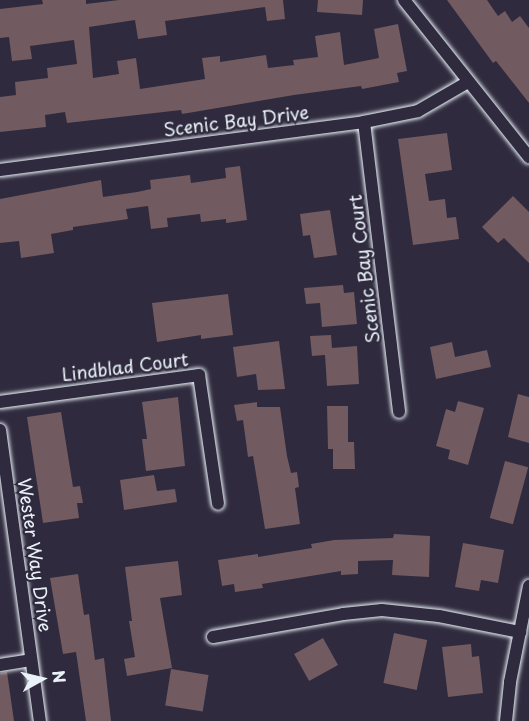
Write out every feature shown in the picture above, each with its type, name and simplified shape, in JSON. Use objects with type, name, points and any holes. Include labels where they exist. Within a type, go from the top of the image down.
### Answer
[{"type":"street","points":[[404,0],[529,157]]},
{"type":"street","name":"Scenic Bay Drive","points":[[0,170],[364,122],[418,111],[468,82]]},
{"type":"street","name":"Scenic Bay Court","points":[[364,122],[399,412]]},
{"type":"street","name":"Lindblad Court","points":[[0,402],[199,375],[218,504]]},
{"type":"street","name":"Wester Way Drive","points":[[0,429],[40,721]]},
{"type":"street","points":[[506,721],[510,682],[529,586]]},
{"type":"street","points":[[213,637],[343,614],[382,610],[439,616],[520,632]]},
{"type":"street","points":[[0,665],[31,660]]},
{"type":"building","points":[[42,0],[86,0],[86,4],[119,0],[283,0],[285,19],[267,21],[265,7],[165,21],[167,35],[138,39],[135,20],[89,27],[93,78],[119,74],[117,61],[136,58],[140,89],[205,79],[202,58],[220,56],[220,62],[266,55],[268,68],[294,65],[293,60],[318,57],[315,36],[340,32],[344,65],[379,58],[374,29],[398,24],[407,71],[397,73],[399,82],[362,89],[361,86],[294,95],[182,114],[181,110],[67,123],[65,112],[45,115],[46,127],[0,132],[0,97],[16,95],[15,82],[48,78],[47,68],[77,64],[74,40],[30,46],[32,59],[12,61],[9,37],[0,38],[0,9],[43,4]]},
{"type":"building","points":[[318,0],[363,0],[362,15],[317,12]]},
{"type":"building","points":[[447,0],[487,0],[498,16],[505,11],[512,22],[520,16],[529,28],[529,103],[496,61],[493,63]]},
{"type":"building","points":[[447,133],[452,170],[425,174],[429,201],[445,199],[447,218],[456,217],[459,239],[413,245],[398,139]]},
{"type":"building","points":[[240,166],[247,220],[226,223],[226,219],[201,222],[200,214],[167,218],[168,227],[151,229],[148,206],[126,209],[128,219],[73,227],[73,230],[51,234],[54,253],[21,258],[19,241],[0,243],[0,199],[101,180],[103,197],[151,189],[150,180],[190,175],[191,183],[226,178],[225,168]]},
{"type":"building","points":[[513,196],[529,212],[529,263],[504,238],[498,243],[482,227]]},
{"type":"building","points":[[330,210],[337,255],[314,258],[310,235],[303,236],[300,214]]},
{"type":"building","points":[[343,285],[344,293],[354,292],[357,324],[322,327],[320,303],[306,304],[304,288]]},
{"type":"building","points":[[228,294],[233,335],[201,339],[201,335],[157,342],[152,303]]},
{"type":"building","points":[[331,335],[332,348],[357,346],[359,384],[327,386],[325,355],[312,356],[310,336]]},
{"type":"building","points":[[279,341],[285,389],[258,390],[256,374],[237,377],[233,347]]},
{"type":"building","points":[[452,342],[455,357],[487,350],[491,367],[436,379],[430,347]]},
{"type":"building","points":[[518,394],[529,397],[529,443],[508,437]]},
{"type":"building","points":[[178,397],[185,466],[146,471],[142,439],[147,439],[142,402]]},
{"type":"building","points":[[458,401],[484,408],[468,465],[448,459],[450,450],[436,446],[446,409],[455,412]]},
{"type":"building","points":[[257,402],[257,407],[280,407],[291,473],[297,472],[299,487],[295,488],[300,524],[265,529],[253,456],[248,457],[243,420],[237,421],[234,405]]},
{"type":"building","points":[[327,406],[348,406],[348,442],[354,442],[355,469],[333,469],[333,449],[328,449]]},
{"type":"building","points":[[61,412],[73,487],[80,486],[83,503],[77,503],[79,518],[43,523],[27,417]]},
{"type":"building","points":[[505,461],[528,467],[513,524],[490,518]]},
{"type":"building","points":[[154,475],[157,491],[175,489],[177,502],[124,510],[120,480]]},
{"type":"building","points":[[394,534],[430,536],[429,577],[392,575],[393,560],[358,561],[358,574],[341,575],[341,571],[262,584],[263,588],[235,592],[234,584],[222,586],[218,560],[258,554],[258,557],[312,548],[311,544],[334,540],[393,538]]},
{"type":"building","points":[[463,543],[504,550],[498,583],[481,580],[479,591],[455,587]]},
{"type":"building","points":[[178,561],[182,595],[160,598],[172,668],[127,676],[124,659],[135,657],[129,621],[132,621],[125,567]]},
{"type":"building","points":[[78,574],[84,615],[89,614],[95,660],[104,658],[111,721],[86,721],[76,652],[63,654],[50,578]]},
{"type":"building","points":[[394,633],[427,640],[417,690],[383,683]]},
{"type":"building","points":[[323,638],[338,665],[309,681],[294,654]]},
{"type":"building","points":[[471,644],[472,657],[479,656],[483,693],[448,697],[442,647]]},
{"type":"building","points":[[171,669],[209,675],[203,711],[165,706]]},
{"type":"building","points":[[7,672],[14,721],[0,721],[0,673]]}]
